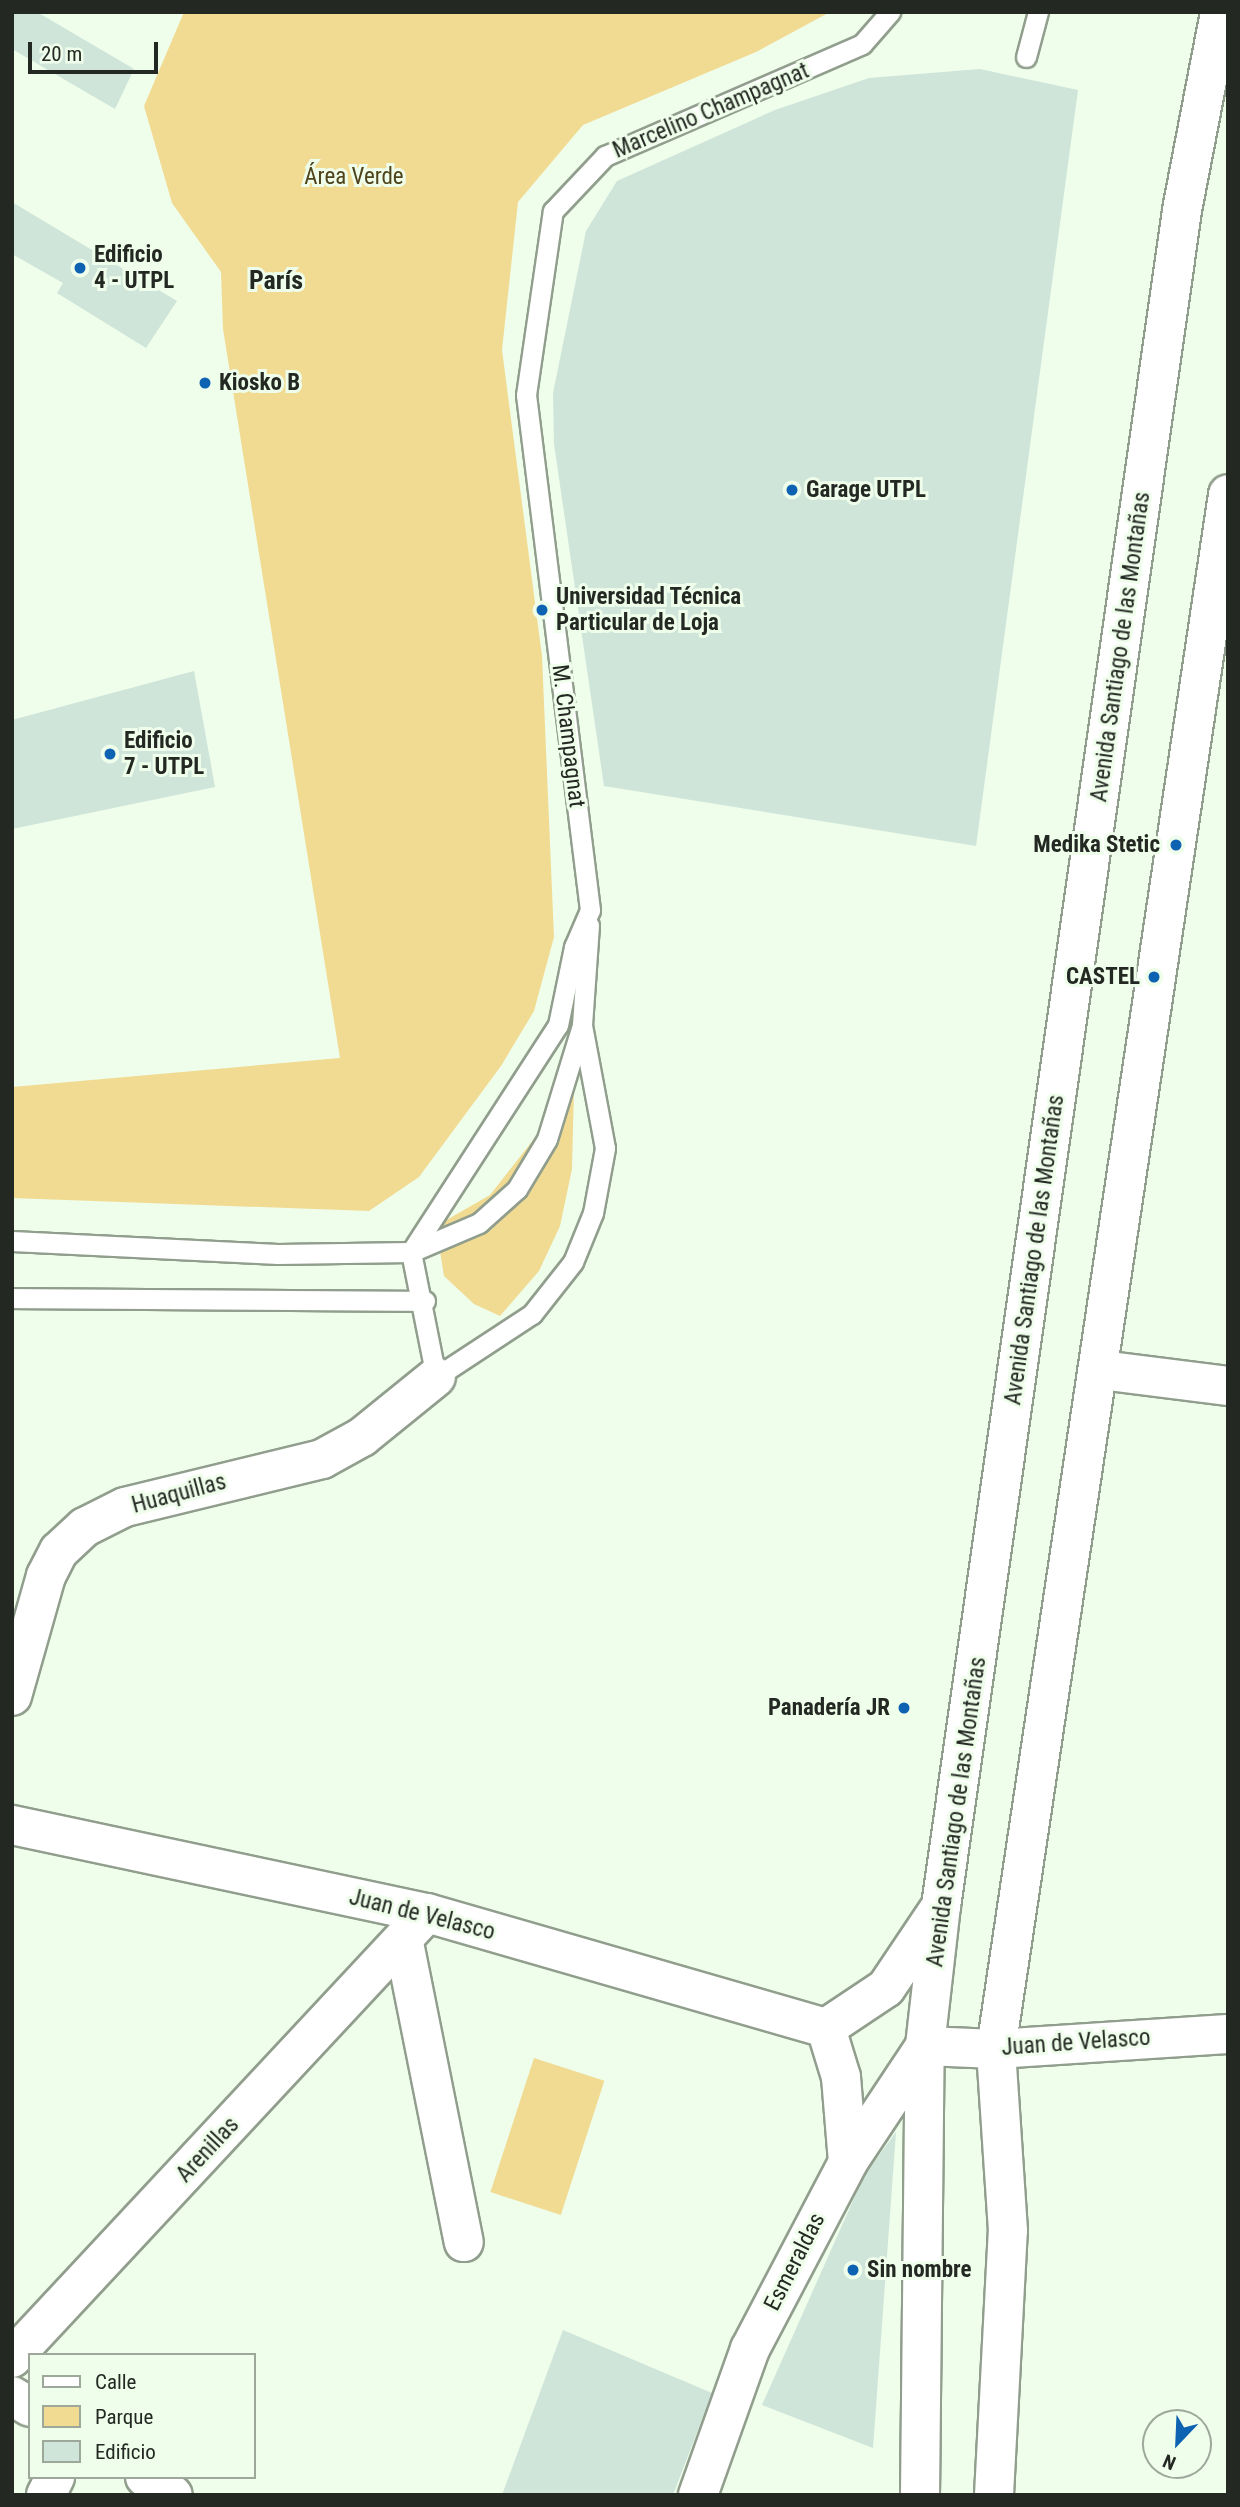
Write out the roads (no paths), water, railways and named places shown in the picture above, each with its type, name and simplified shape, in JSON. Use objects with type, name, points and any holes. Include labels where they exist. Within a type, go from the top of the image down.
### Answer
[{"type":"main road","name":"Avenida Santiago de las Montañas","points":[[920,2495],[925,2046],[941,1906],[1182,210],[1220,12]]},
{"type":"main road","points":[[993,2495],[1008,2231],[996,2049],[1101,1370],[1228,494]]},
{"type":"main road","points":[[1101,1370],[1228,1387]]},
{"type":"main road","name":"Huaquillas","points":[[12,1696],[46,1576],[59,1551],[85,1527],[125,1507],[322,1459],[362,1437],[436,1377]]},
{"type":"main road","name":"Juan de Velasco","points":[[12,1825],[427,1913],[826,2028]]},
{"type":"main road","points":[[848,2162],[841,2077],[826,2028],[886,1988],[941,1906]]},
{"type":"main road","name":"Arenillas","points":[[12,2358],[404,1943],[427,1913]]},
{"type":"main road","points":[[404,1943],[464,2242]]},
{"type":"main road","name":"Juan de Velasco","points":[[925,2046],[996,2049],[1228,2034]]},
{"type":"main road","name":"Esmeraldas","points":[[698,2495],[750,2349],[848,2162],[925,2046]]},
{"type":"main road","points":[[12,2396],[28,2406]]},
{"type":"main road","points":[[46,2495],[54,2479]]},
{"type":"main road","points":[[148,2479],[173,2495]]},
{"type":"lane","name":"Marcelino Champagnat","points":[[526,394],[553,211],[605,156],[862,44],[890,12]]},
{"type":"lane","points":[[1026,57],[1038,12]]},
{"type":"lane","name":"M. Champagnat","points":[[436,1377],[532,1314],[573,1262],[593,1213],[605,1148],[582,1025],[590,910],[526,394]]},
{"type":"lane","points":[[436,1377],[425,1301],[411,1252],[558,1025],[574,947],[590,910]]},
{"type":"lane","points":[[12,1241],[278,1254],[411,1252],[479,1223],[517,1189],[547,1139],[582,1025]]},
{"type":"lane","points":[[12,1298],[425,1301]]},
{"type":"place","name":"Edificio 4 - UTPL","points":[[80,268]]},
{"type":"place","name":"Kiosko B","points":[[205,383]]},
{"type":"place","name":"Garage UTPL","points":[[792,490]]},
{"type":"place","name":"Universidad Técnica Particular de Loja","points":[[542,610]]},
{"type":"place","name":"Edificio 7 - UTPL","points":[[110,754]]},
{"type":"place","name":"Medika Stetic","points":[[1176,845]]},
{"type":"place","name":"CASTEL","points":[[1154,977]]},
{"type":"place","name":"Panadería JR","points":[[904,1708]]},
{"type":"place","name":"Sin nombre","points":[[853,2270]]},
{"type":"district","name":"París","points":[[276,281]]},
{"type":"park label","name":"Área Verde","points":[[354,177]]}]
